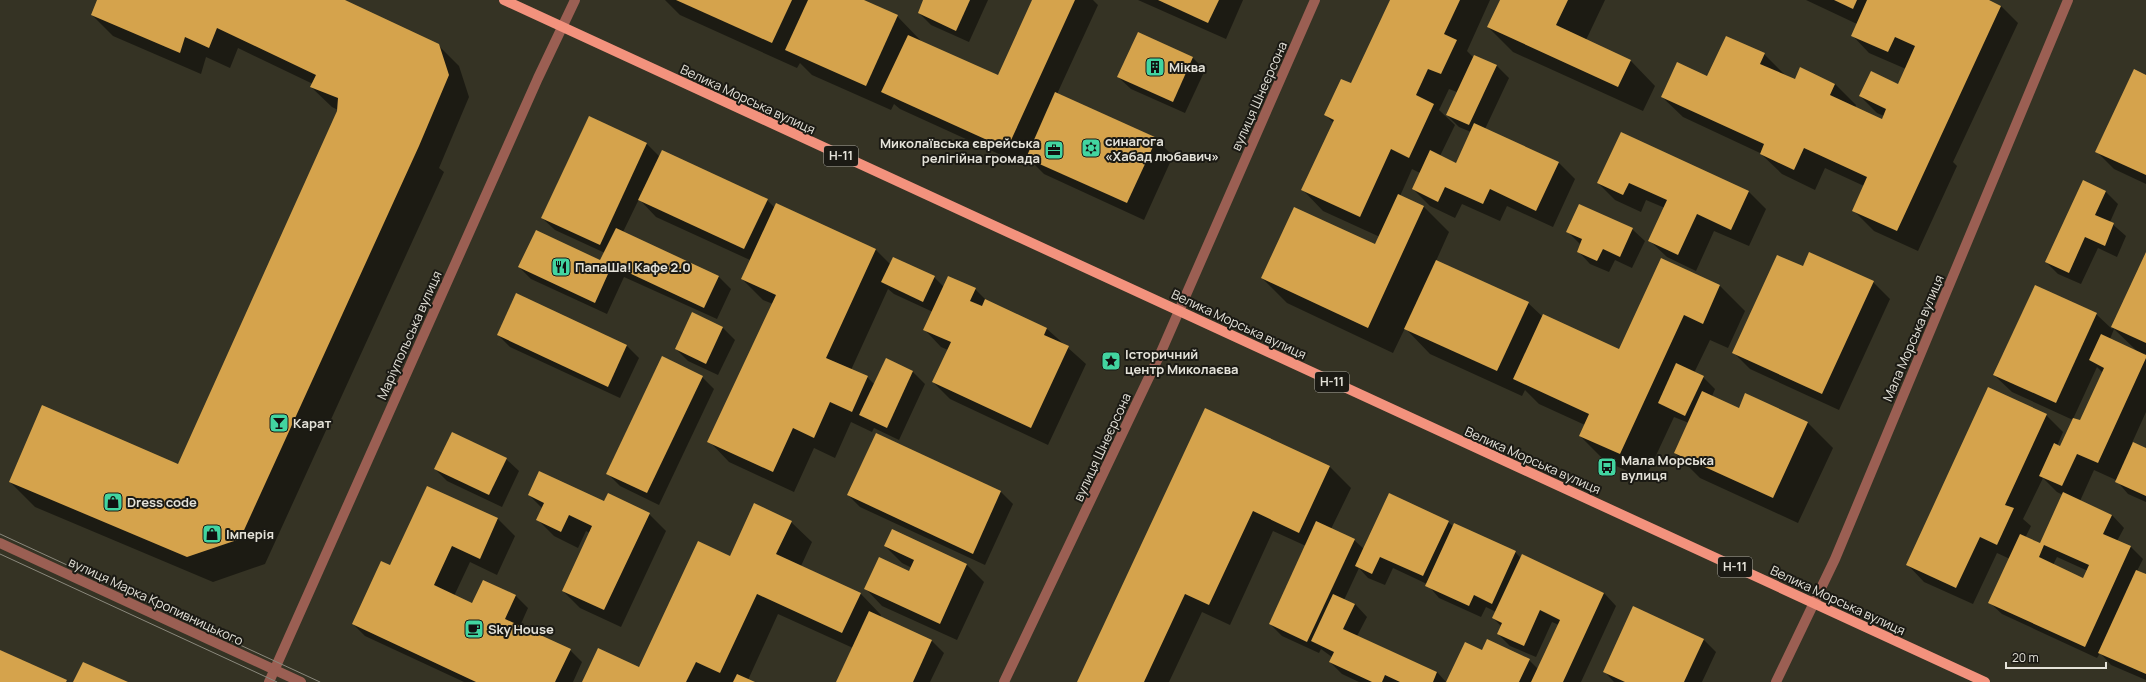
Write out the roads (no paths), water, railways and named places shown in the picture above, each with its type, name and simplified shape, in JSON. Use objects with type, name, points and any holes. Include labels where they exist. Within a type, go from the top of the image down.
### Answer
[{"type":"main road","name":"Велика Морська вулиця","points":[[504,0],[1985,682]]},
{"type":"street","name":"Маріупольська вулиця","points":[[269,682],[575,0]]},
{"type":"street","name":"вулиця Шнеєрсона","points":[[1004,682],[1078,529],[1179,311],[1315,0]]},
{"type":"street","name":"Мала Морська вулиця","points":[[1776,682],[1835,559],[2068,0]]},
{"type":"street","name":"вулиця Марка Кропивницького","points":[[0,544],[301,682]]},
{"type":"tram line","points":[[0,534],[320,682]]},
{"type":"tram line","points":[[0,554],[277,682]]},
{"type":"place","name":"Міква","points":[[1155,67]]},
{"type":"place","name":"синагога «Хабад любавич»","points":[[1091,148]]},
{"type":"place","name":"Миколаївська єврейська релігійна громада","points":[[1054,150]]},
{"type":"place","name":"ПапаШа! Кафе 2.0","points":[[561,267]]},
{"type":"place","name":"Історичний центр Миколаєва","points":[[1111,361]]},
{"type":"place","name":"Карат","points":[[279,423]]},
{"type":"place","name":"Мала Морська вулиця","points":[[1607,467]]},
{"type":"place","name":"Dress code","points":[[113,502]]},
{"type":"place","name":"Імперія","points":[[212,534]]},
{"type":"place","name":"Sky House","points":[[474,629]]}]
